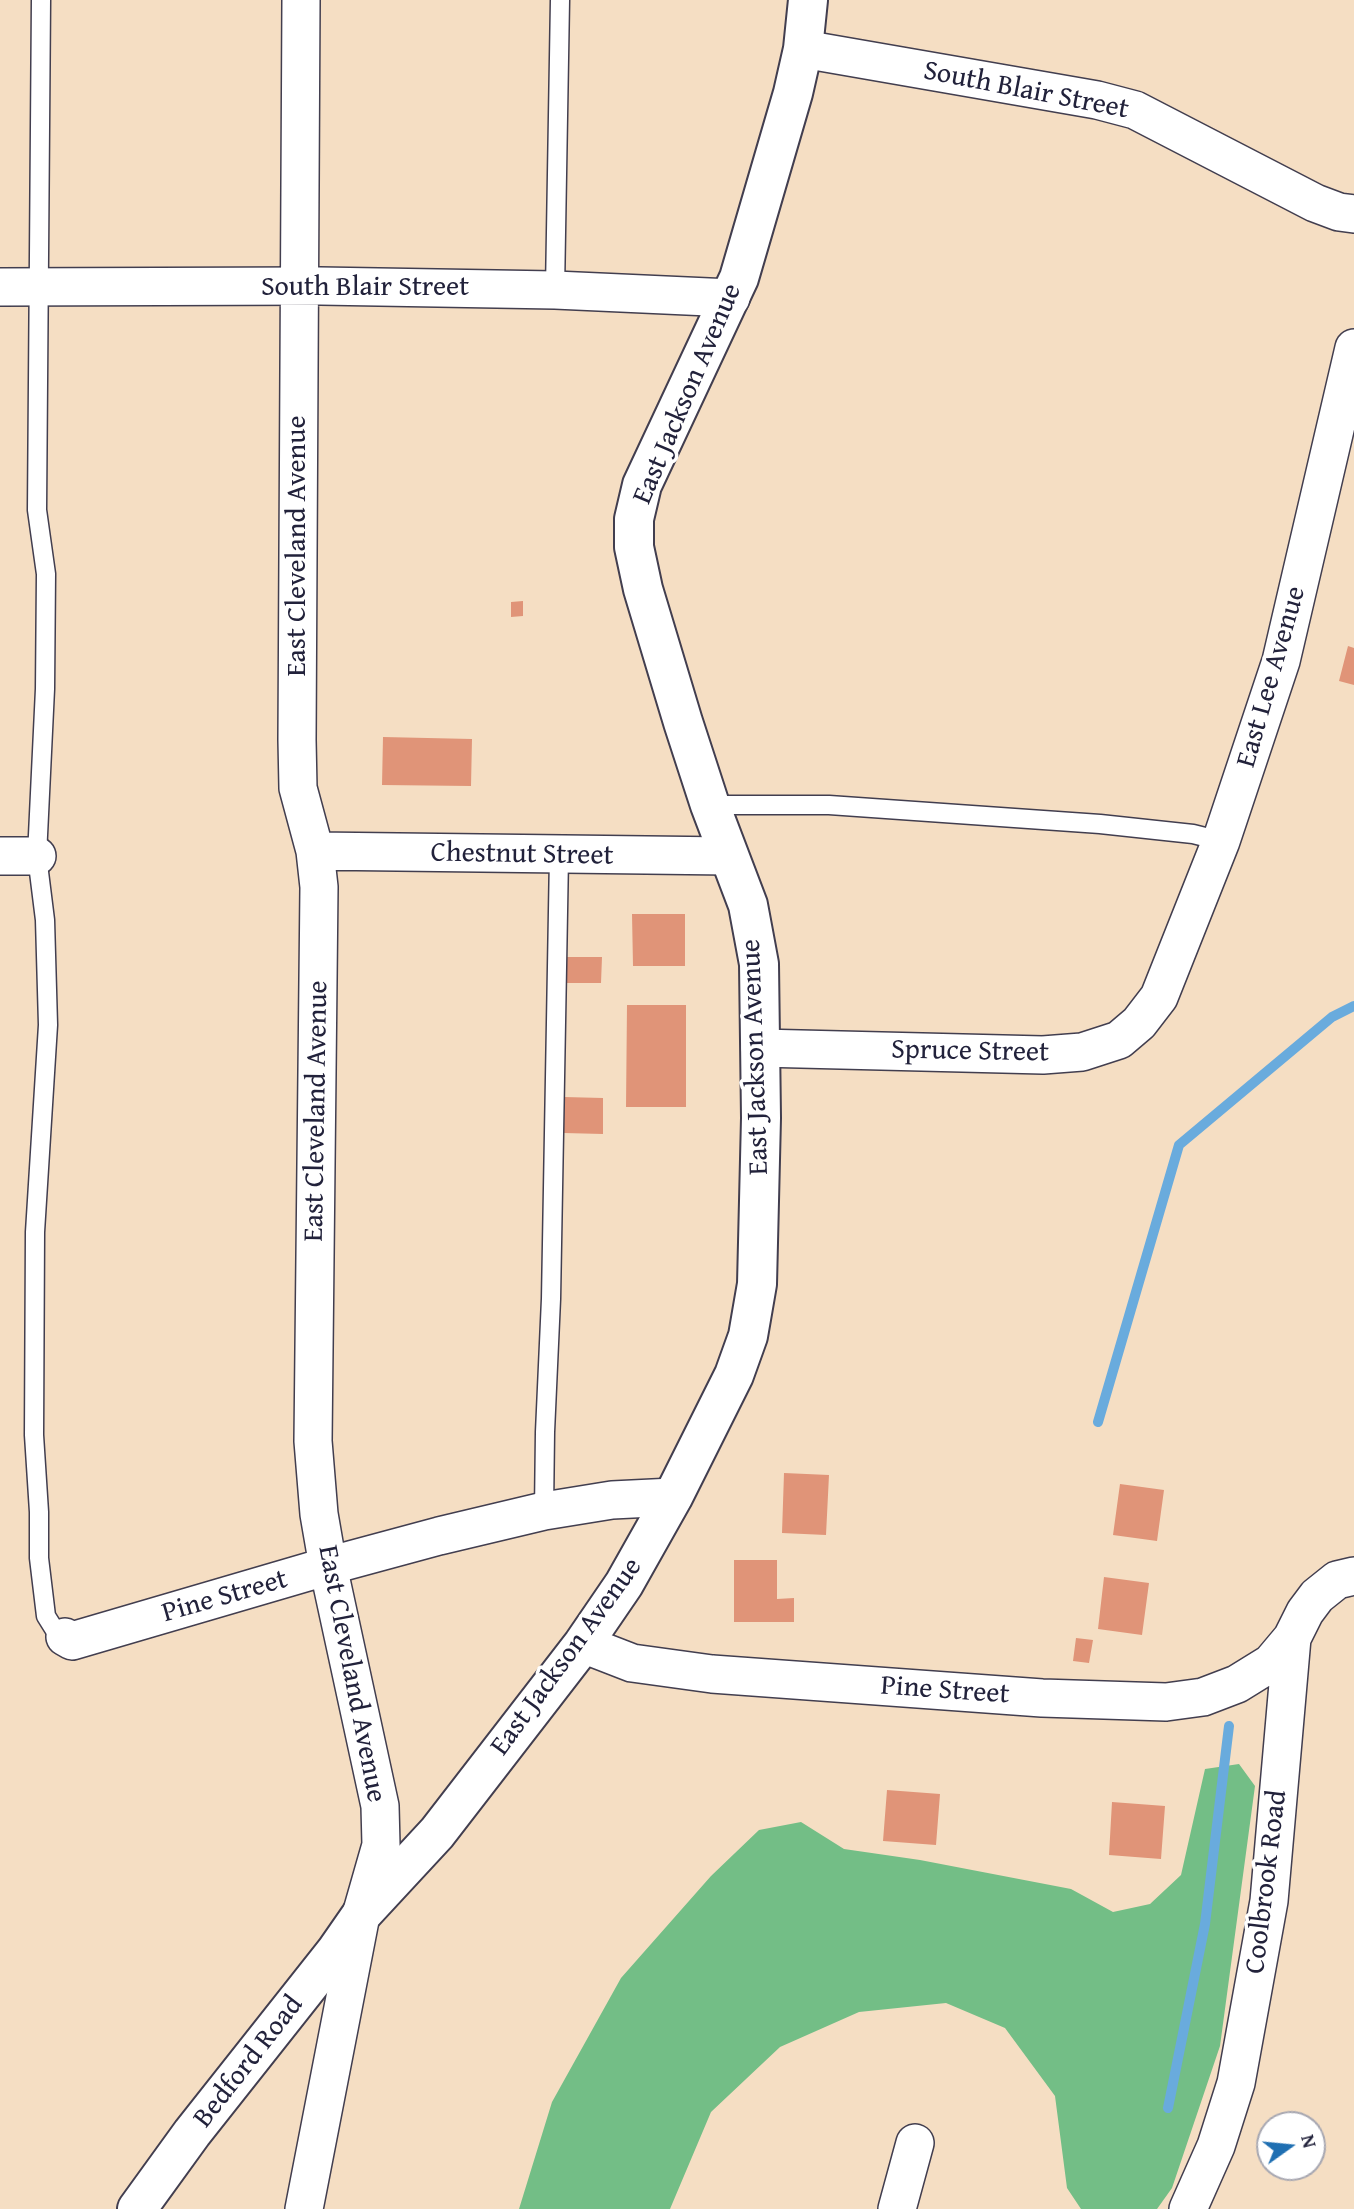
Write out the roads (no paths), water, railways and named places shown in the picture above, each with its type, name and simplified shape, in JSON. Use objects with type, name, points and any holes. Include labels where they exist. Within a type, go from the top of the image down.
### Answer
[{"type":"street","name":"East Cleveland Avenue","points":[[301,0],[297,740],[298,788],[315,851],[319,887],[313,1441],[328,1566],[380,1806],[382,1845],[361,1914],[304,2209]]},
{"type":"street","name":"East Jackson Avenue","points":[[361,1914],[437,1833],[583,1644],[624,1584],[673,1497],[734,1376],[748,1336],[757,1284],[761,1118],[759,964],[748,905],[710,805],[643,589],[634,547],[634,519],[642,485],[731,298],[793,93],[803,49],[808,0]]},
{"type":"street","name":"South Blair Street","points":[[803,49],[1097,100],[1135,110],[1315,203],[1339,212],[1354,214]]},
{"type":"street","name":"South Blair Street","points":[[0,287],[555,290],[731,298]]},
{"type":"street","name":"East Lee Avenue","points":[[1159,997],[1221,841],[1281,661],[1354,348]]},
{"type":"street","name":"Chestnut Street","points":[[315,851],[729,856]]},
{"type":"street","points":[[0,856],[37,856]]},
{"type":"street","name":"Spruce Street","points":[[760,1048],[1043,1055],[1082,1052],[1119,1041],[1139,1023],[1159,997]]},
{"type":"street","name":"Pine Street","points":[[65,1637],[72,1641],[328,1566],[544,1510],[612,1500],[673,1497]]},
{"type":"street","name":"Coolbrook Road","points":[[1188,2209],[1216,2146],[1236,2082],[1269,1901],[1292,1638],[1305,1612],[1317,1596],[1337,1580],[1354,1576]]},
{"type":"street","name":"Pine Street","points":[[583,1644],[632,1663],[712,1674],[1042,1698],[1166,1702],[1203,1696],[1237,1684],[1271,1663],[1292,1638]]},
{"type":"street","name":"Bedford Road","points":[[137,2209],[192,2133],[336,1951],[361,1914]]},
{"type":"street","points":[[897,2209],[915,2143]]},
{"type":"lane","points":[[41,0],[37,510],[46,586],[45,689],[37,856],[46,920],[48,1026],[35,1232],[34,1435],[39,1512],[38,1558],[46,1616],[56,1632],[65,1637]]},
{"type":"lane","points":[[555,290],[560,0]]},
{"type":"lane","points":[[710,805],[829,806],[1100,824],[1193,834],[1221,841]]},
{"type":"lane","points":[[544,1510],[551,1299],[559,856]]},
{"type":"waterway","points":[[1098,1422],[1179,1145],[1332,1017],[1354,1006]]},
{"type":"waterway","points":[[1168,2108],[1205,1924],[1229,1726]]}]
